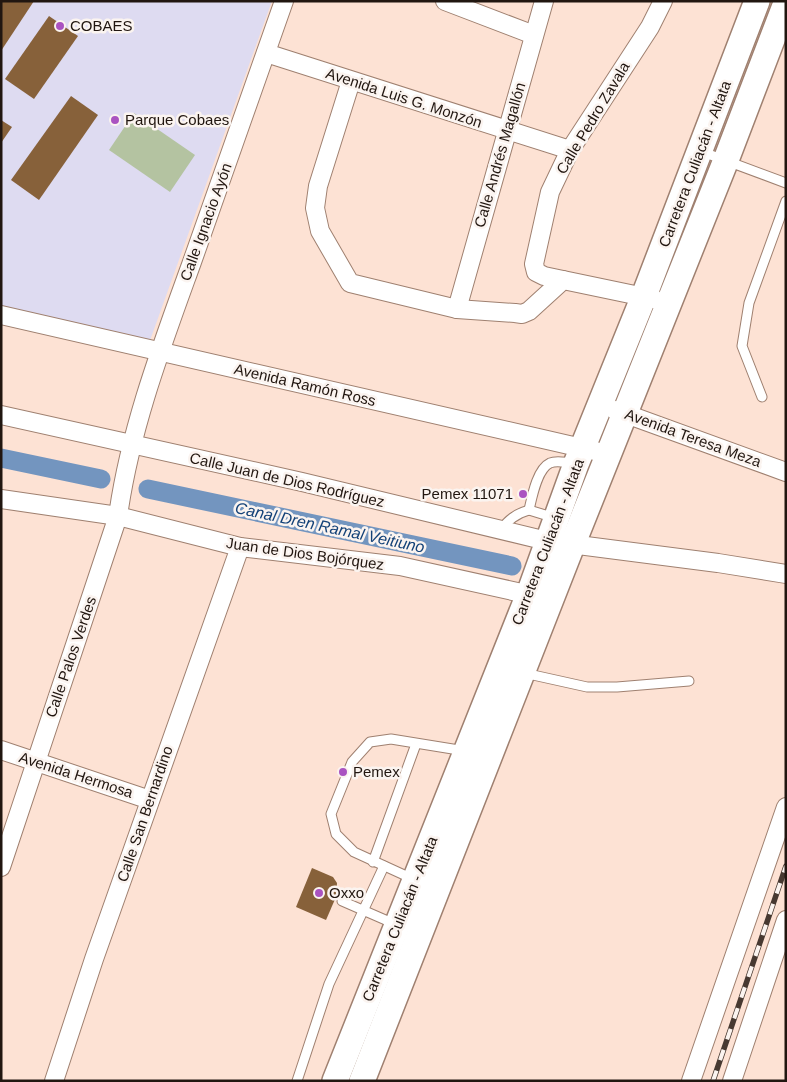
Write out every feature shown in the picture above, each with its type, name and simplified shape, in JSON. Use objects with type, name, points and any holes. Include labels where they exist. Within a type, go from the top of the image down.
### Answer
[{"type":"main road","name":"Carretera Culiacán - Altata","points":[[539,597],[551,530],[644,296],[757,1]]},
{"type":"main road","name":"Carretera Culiacán - Altata","points":[[362,1081],[478,753],[539,597],[573,543],[726,160],[786,3]]},
{"type":"main road","name":"Carretera Culiacán - Altata","points":[[335,1081],[415,880],[478,753]]},
{"type":"street","name":"Calle Ignacio Ayón","points":[[132,445],[160,352],[284,1]]},
{"type":"street","points":[[445,1],[534,35]]},
{"type":"street","name":"Calle Andrés Magallón","points":[[457,309],[544,1]]},
{"type":"street","name":"Calle Pedro Zavala","points":[[564,280],[544,276],[536,272],[534,264],[550,192],[570,150],[650,27],[662,1]]},
{"type":"street","name":"Avenida Luis G. Monzón","points":[[266,53],[570,150]]},
{"type":"street","points":[[352,81],[318,186],[315,208],[320,231],[350,283],[457,309],[522,314],[529,311],[564,280],[669,303]]},
{"type":"street","name":"Avenida Ramón Ross","points":[[1,315],[493,428],[580,456],[608,454]]},
{"type":"street","name":"Avenida Teresa Meza","points":[[600,405],[786,472]]},
{"type":"street","name":"Calle Juan de Dios Rodríguez","points":[[1,415],[302,482],[500,530],[551,530],[573,543],[786,574]]},
{"type":"street","name":"Calle Palos Verdes","points":[[1,867],[118,516],[132,445]]},
{"type":"street","name":"Juan de Dios Bojórquez","points":[[1,499],[118,516],[240,548],[400,566],[539,597]]},
{"type":"street","name":"Calle San Bernardino","points":[[54,1081],[94,959],[240,548]]},
{"type":"street","name":"Avenida Hermosa","points":[[1,750],[150,800]]},
{"type":"street","points":[[692,1081],[786,807]]},
{"type":"street","points":[[732,1081],[786,920]]},
{"type":"lane","points":[[700,151],[786,183]]},
{"type":"lane","points":[[762,398],[742,346],[749,303],[786,201]]},
{"type":"lane","points":[[529,510],[540,471],[549,464],[580,456]]},
{"type":"lane","points":[[500,530],[508,520],[517,514],[529,510]]},
{"type":"lane","points":[[529,510],[551,530]]},
{"type":"lane","points":[[511,669],[587,687],[617,687],[689,681]]},
{"type":"lane","points":[[415,880],[354,852],[336,834],[331,814],[352,762],[370,742],[391,739],[478,753]]},
{"type":"lane","points":[[373,862],[416,744]]},
{"type":"lane","points":[[297,1081],[330,984],[384,866]]},
{"type":"lane","points":[[342,901],[397,925]]},
{"type":"shaded area","name":"Parque Cobaes","points":[[1,1],[272,1],[148,346],[1,309]]},
{"type":"green space","points":[[134,113],[195,155],[170,192],[109,150]]},
{"type":"building","points":[[1,1],[34,1],[1,51]]},
{"type":"building","points":[[49,16],[78,36],[34,99],[5,79]]},
{"type":"building","points":[[71,96],[98,115],[39,200],[11,180]]},
{"type":"building","points":[[1,120],[12,127],[1,143]]},
{"type":"building","name":"Oxxo","points":[[312,868],[333,877],[337,883],[336,897],[326,920],[296,907]]},
{"type":"waterway","name":"Canal Dren Ramal Veitiuno","points":[[1,458],[101,479]]},
{"type":"waterway","name":"Canal Dren Ramal Veitiuno","points":[[148,489],[512,566]]},
{"type":"railway","points":[[713,1081],[786,866]]},
{"type":"place","name":"COBAES","points":[[60,26]]},
{"type":"place","name":"Parque Cobaes","points":[[115,120]]},
{"type":"place","name":"Pemex 11071","points":[[523,494]]},
{"type":"place","name":"Pemex","points":[[343,772]]},
{"type":"place","name":"Oxxo","points":[[319,893]]}]
